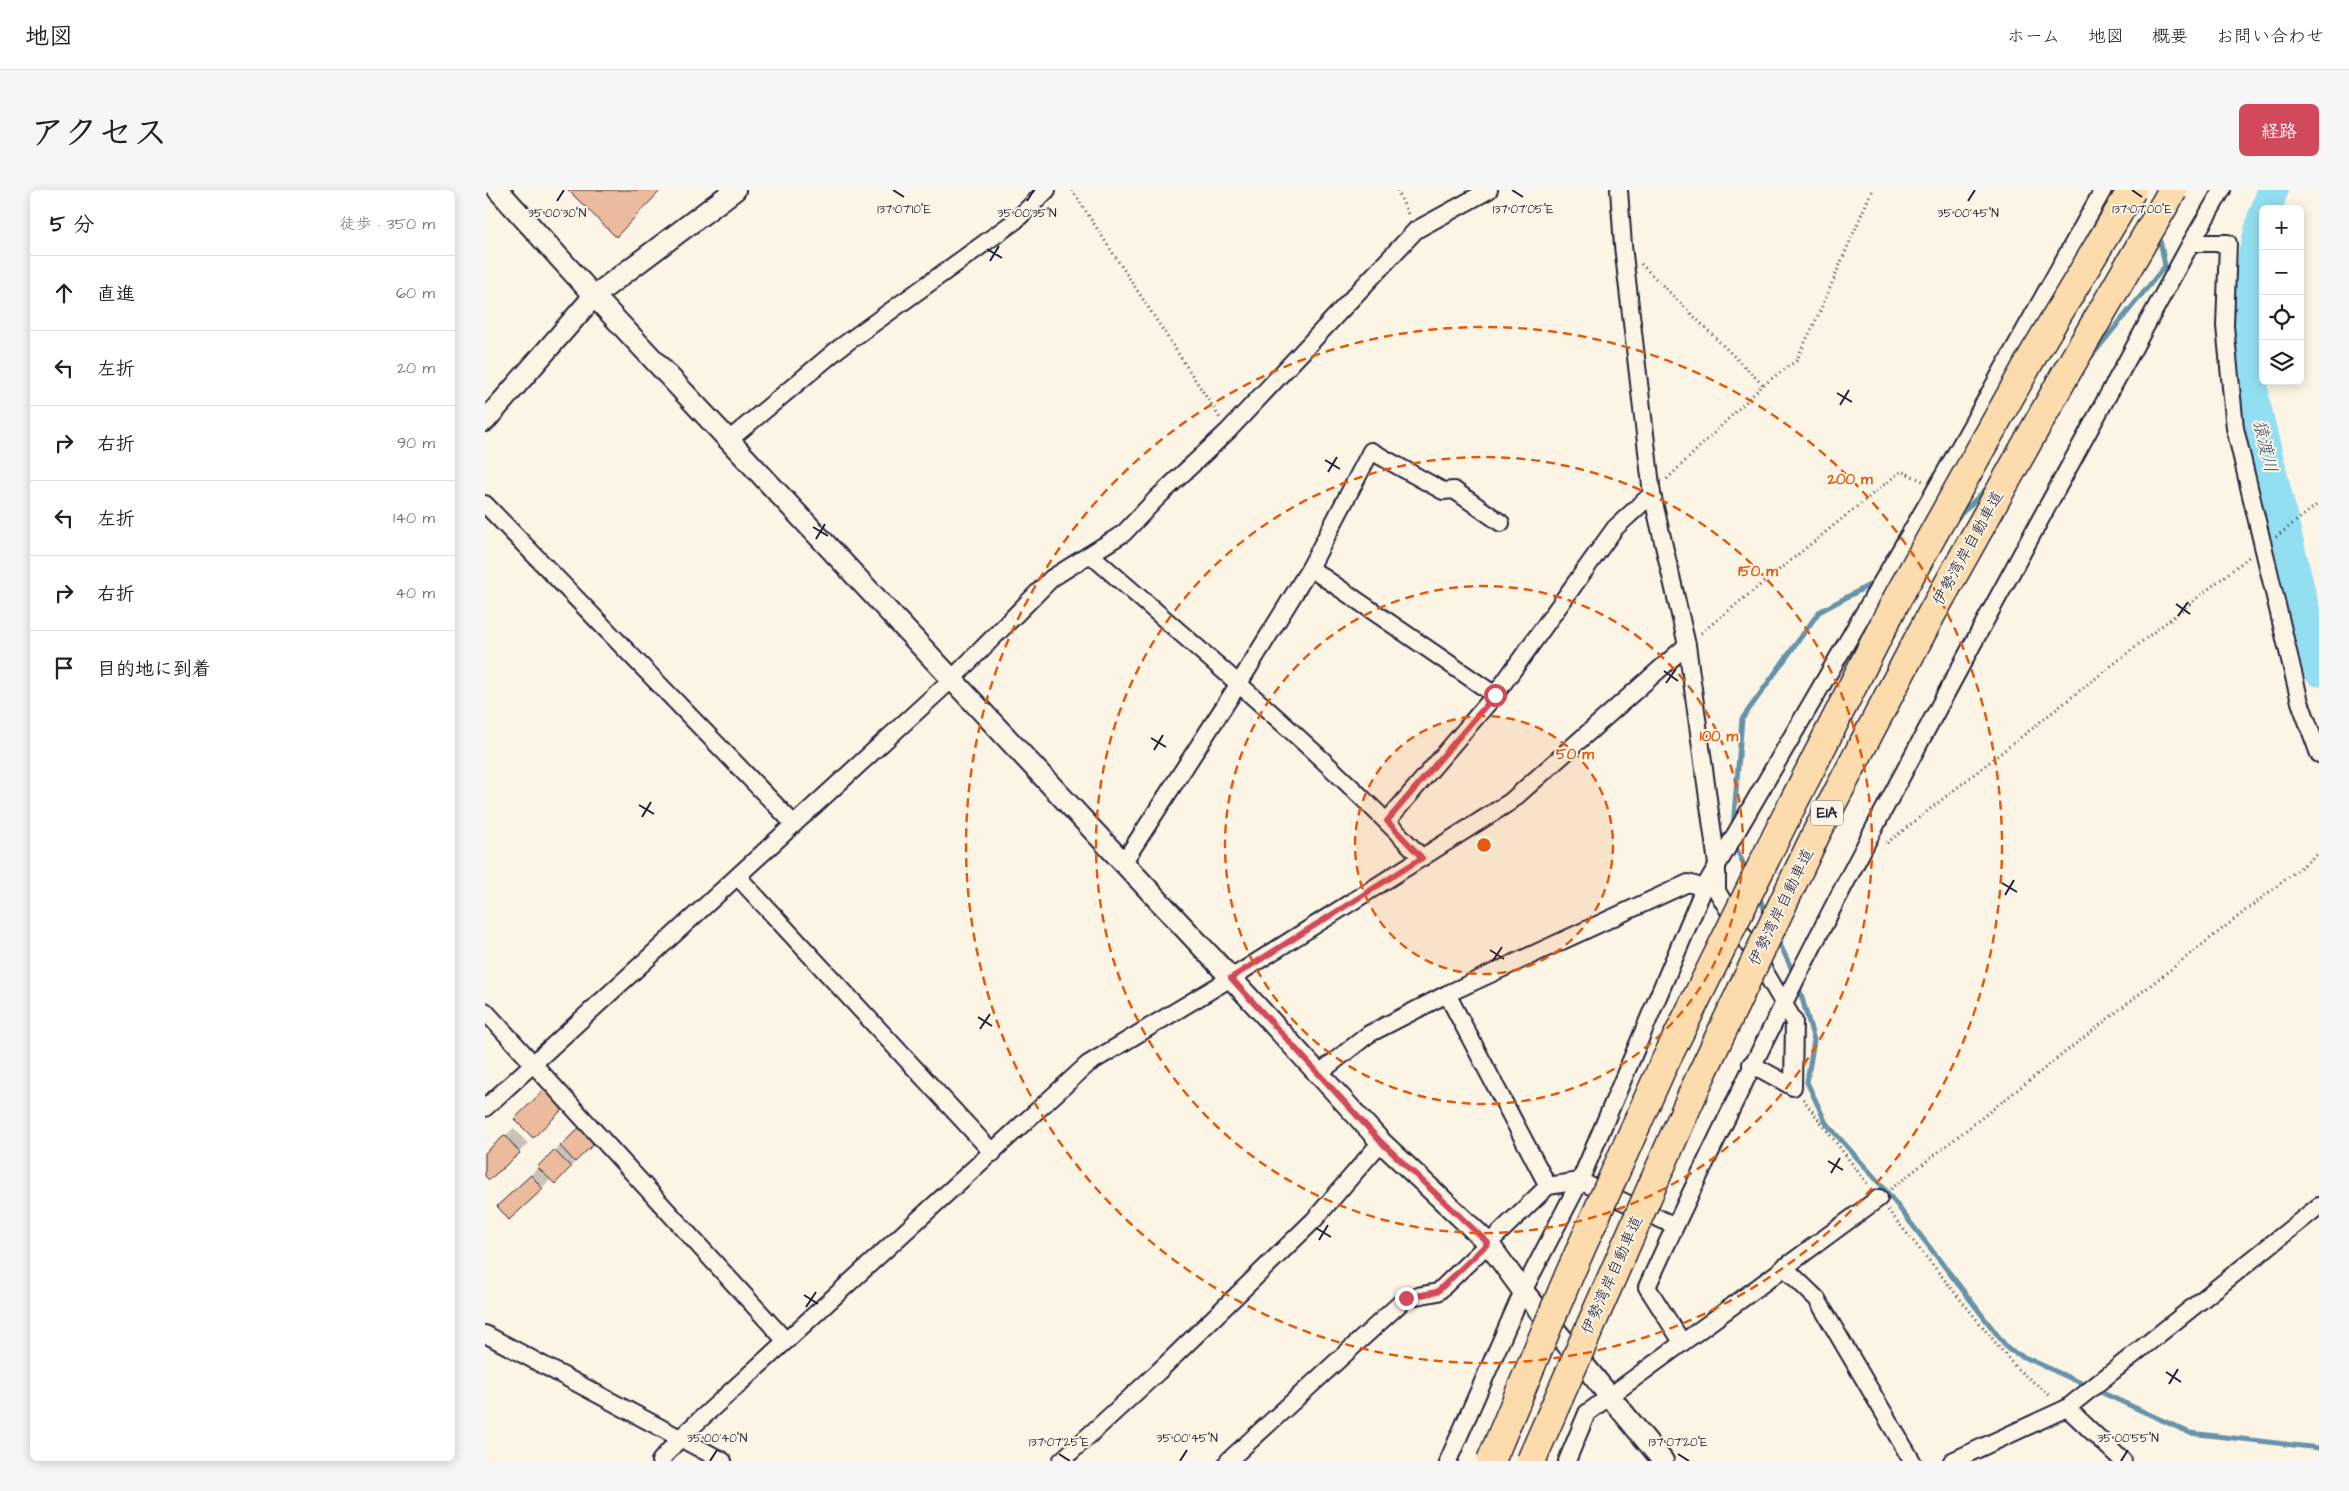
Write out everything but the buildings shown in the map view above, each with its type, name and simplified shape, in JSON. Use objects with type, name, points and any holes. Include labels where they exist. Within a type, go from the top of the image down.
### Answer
[{"type":"highway","name":"E1A","points":[[1491,1461],[1570,1274],[1661,1070],[1785,819],[1902,588],[2032,357],[2131,190]]},
{"type":"highway","name":"伊勢湾岸自動車道","points":[[1531,1461],[1697,1084],[1816,834],[1935,607],[2065,376],[2173,190]]},
{"type":"street","points":[[498,190],[593,296],[1231,978],[1381,1142],[1488,1243],[1523,1291],[1663,1461]]},
{"type":"street","points":[[485,421],[593,296],[735,190]]},
{"type":"street","points":[[729,440],[838,349],[1015,221],[1047,190]]},
{"type":"street","points":[[485,1108],[739,877],[951,680],[1052,578],[1125,533],[1157,498],[1228,431],[1416,230],[1489,190]]},
{"type":"street","points":[[1619,190],[1623,246],[1652,494],[1687,644],[1717,864],[1717,891],[1794,1021],[1793,1087],[1751,1064]]},
{"type":"street","points":[[1448,1461],[1523,1291],[1579,1181],[1704,888],[1937,487],[2103,190]]},
{"type":"street","points":[[1683,1342],[1647,1287],[1675,1226],[1751,1064],[1785,1003],[1858,856],[2191,243],[2222,190]]},
{"type":"street","points":[[2191,243],[2228,243],[2225,326],[2235,428],[2267,543],[2300,702],[2319,754]]},
{"type":"street","points":[[1123,863],[1238,685],[1310,568],[1371,451],[1443,491],[1454,490],[1501,523]]},
{"type":"street","points":[[1387,821],[1495,695],[1615,528],[1652,494]]},
{"type":"street","points":[[485,504],[794,824]]},
{"type":"street","points":[[1091,555],[1238,685],[1387,821],[1422,858]]},
{"type":"street","points":[[1310,568],[1495,695]]},
{"type":"street","points":[[660,1461],[680,1438],[1088,1064],[1231,978],[1510,802],[1687,644]]},
{"type":"street","points":[[739,877],[993,1153]]},
{"type":"street","points":[[1318,1074],[1369,1034],[1447,994],[1688,883],[1704,888]]},
{"type":"street","points":[[1447,994],[1548,1186]]},
{"type":"street","points":[[485,1011],[787,1341]]},
{"type":"street","points":[[1061,1461],[1158,1372],[1314,1220],[1381,1142]]},
{"type":"street","points":[[1228,1461],[1406,1298],[1437,1292],[1548,1186],[1579,1181],[1675,1226]]},
{"type":"street","points":[[1567,1461],[1587,1413],[1879,1198]]},
{"type":"street","points":[[1952,1461],[2067,1408],[2319,1206]]},
{"type":"street","points":[[1784,1267],[1817,1300],[1912,1461]]},
{"type":"street","points":[[485,1334],[723,1461]]},
{"type":"street","points":[[2067,1408],[2123,1461]]},
{"type":"path","points":[[1073,190],[1228,431]]},
{"type":"path","points":[[1397,190],[1416,230]]},
{"type":"path","points":[[1652,494],[1763,385],[1795,361],[1817,318],[1872,190]]},
{"type":"path","points":[[1623,246],[1763,385]]},
{"type":"path","points":[[1687,644],[1901,471],[1937,487]]},
{"type":"path","points":[[1886,843],[2319,504]]},
{"type":"path","points":[[1879,1198],[2319,853]]},
{"type":"path","points":[[1793,1087],[1879,1198],[2016,1368],[2067,1408]]},
{"type":"waterway","name":"猿渡川","points":[[2267,205],[2273,190]]},
{"type":"waterway","name":"猿渡川","points":[[2259,233],[2254,253],[2247,318],[2254,400],[2319,671]]},
{"type":"waterway","points":[[2090,358],[2165,266],[2159,234]]},
{"type":"waterway","points":[[1956,519],[1989,486]]},
{"type":"waterway","points":[[1733,827],[1742,719],[1819,612],[1875,582]]},
{"type":"waterway","points":[[1734,843],[1748,874]]},
{"type":"waterway","points":[[1758,895],[1767,915]]},
{"type":"waterway","points":[[1777,938],[1795,976]]},
{"type":"waterway","points":[[1798,984],[1814,1040],[1807,1082],[1826,1123],[1883,1187],[2009,1350],[2190,1433],[2319,1448]]},
{"type":"route","points":[[1406,1298],[1437,1292],[1488,1243],[1381,1142],[1231,978],[1422,858],[1387,821],[1495,695]]}]
